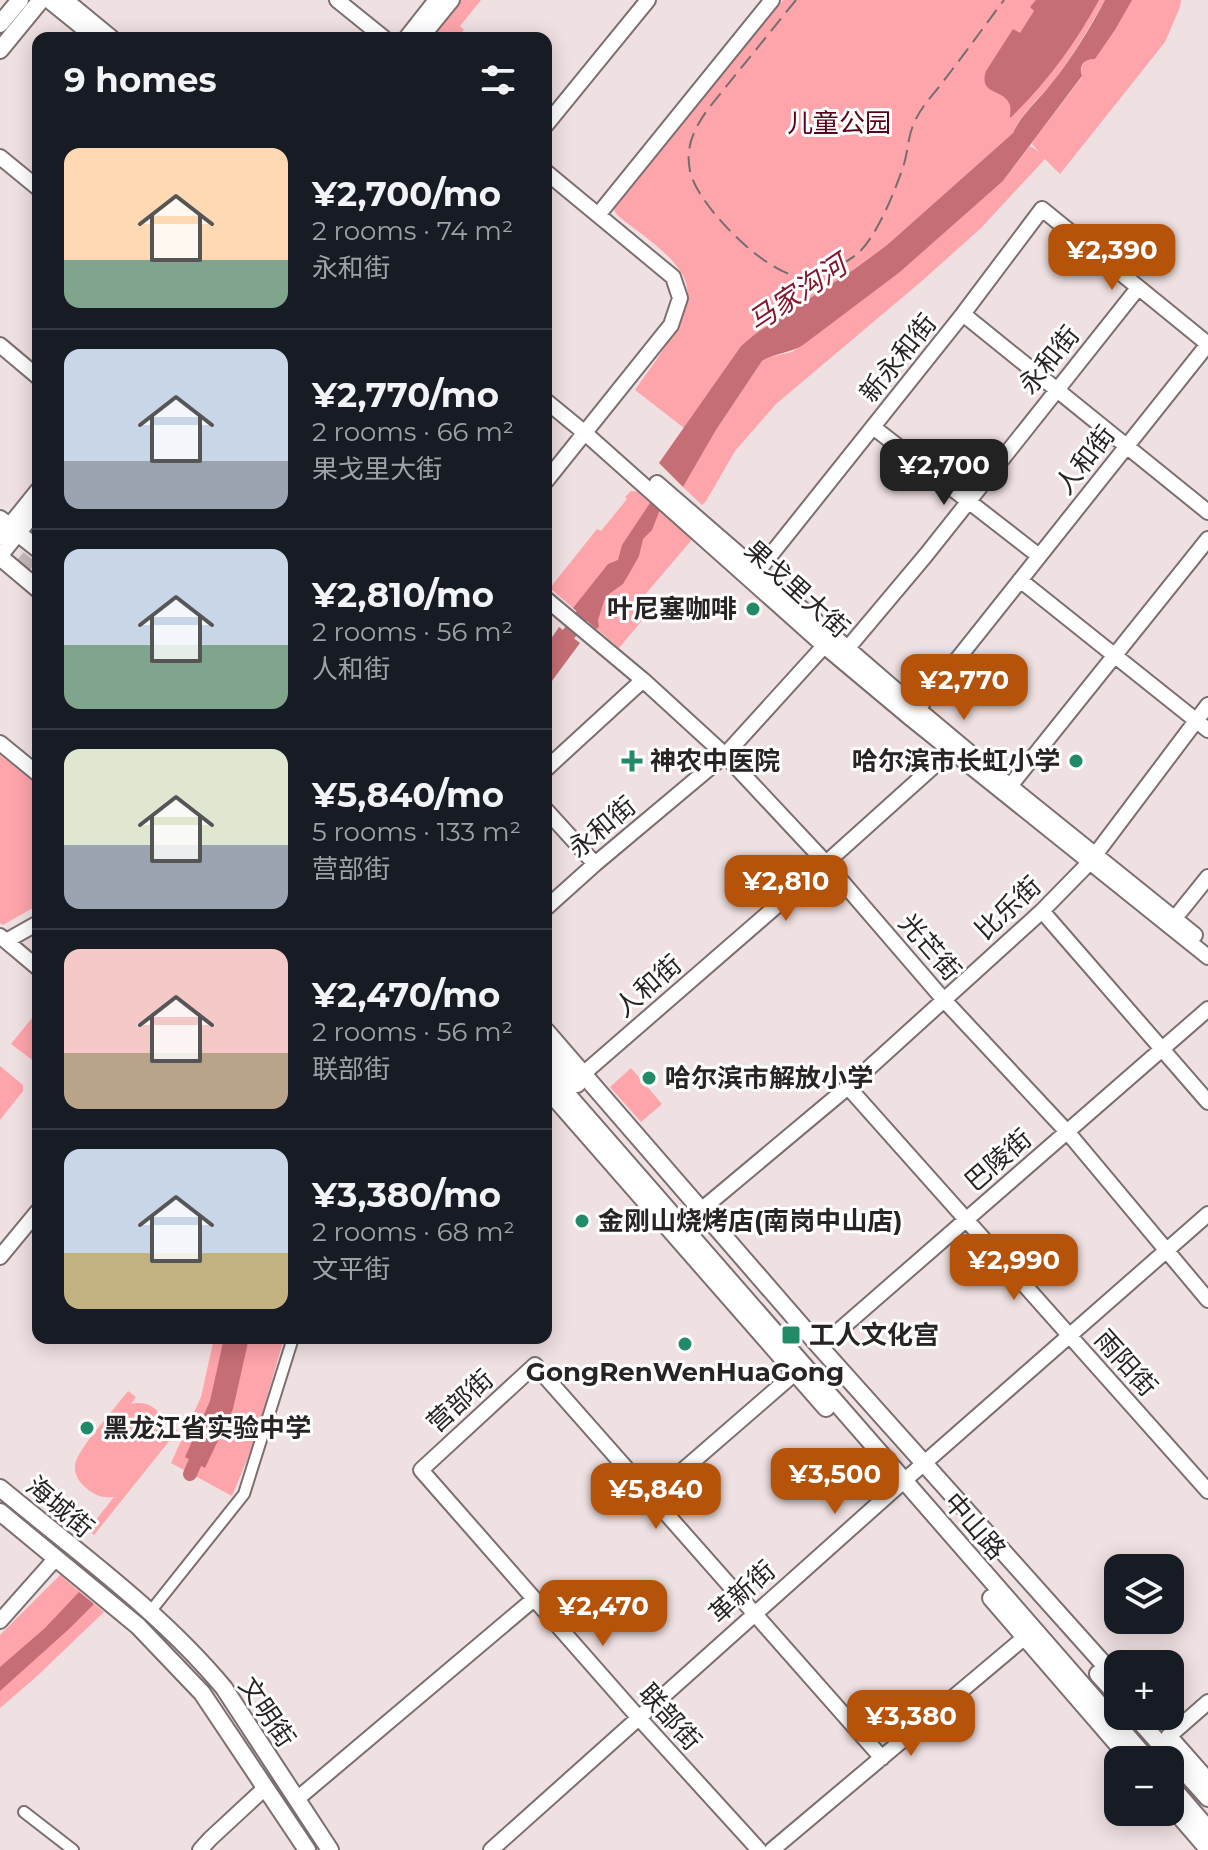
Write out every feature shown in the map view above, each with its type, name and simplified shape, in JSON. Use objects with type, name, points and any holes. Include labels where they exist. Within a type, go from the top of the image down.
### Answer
[{"type":"main road","points":[[0,24],[20,0]]},
{"type":"main road","points":[[0,50],[41,0]]},
{"type":"main road","points":[[7,529],[32,545]]},
{"type":"main road","points":[[0,557],[32,584]]},
{"type":"main road","points":[[552,1038],[820,1347],[1025,1637],[1119,1746]]},
{"type":"main road","name":"中山路","points":[[552,1056],[910,1475],[1136,1746]]},
{"type":"main road","name":"中山路","points":[[552,1077],[910,1475],[1104,1681]]},
{"type":"main road","points":[[552,1095],[795,1373],[910,1475],[1104,1666]]},
{"type":"main road","name":"海城街","points":[[0,1488],[150,1612]]},
{"type":"main road","name":"海城街","points":[[0,1512],[138,1626]]},
{"type":"main road","name":"文明街","points":[[150,1612],[224,1688],[330,1850]]},
{"type":"main road","name":"文明街","points":[[138,1626],[202,1693],[307,1850]]},
{"type":"main road","points":[[1147,1730],[1208,1798]]},
{"type":"main road","points":[[1162,1730],[1208,1781]]},
{"type":"main road","points":[[1184,1801],[1208,1829]]},
{"type":"main road","points":[[1184,1821],[1208,1849]]},
{"type":"street","points":[[48,0],[88,32]]},
{"type":"street","points":[[66,0],[105,32]]},
{"type":"street","points":[[337,0],[377,32]]},
{"type":"street","points":[[411,32],[436,0]]},
{"type":"street","points":[[426,32],[452,0]]},
{"type":"street","points":[[552,118],[648,0]]},
{"type":"street","points":[[598,215],[772,0]]},
{"type":"street","points":[[0,157],[32,183]]},
{"type":"street","points":[[552,177],[673,277],[680,298],[671,325],[552,474]]},
{"type":"street","name":"新永和街","points":[[758,571],[963,314],[1042,209],[1138,288]]},
{"type":"street","points":[[1138,288],[1208,344]]},
{"type":"street","name":"永和街","points":[[847,649],[926,555],[1138,288]]},
{"type":"street","points":[[963,314],[1208,512]]},
{"type":"street","name":"人和街","points":[[914,714],[1208,344]]},
{"type":"street","points":[[0,345],[32,372]]},
{"type":"street","name":"果戈里大街","points":[[552,396],[699,527],[824,646],[955,747],[1208,957]]},
{"type":"street","name":"果戈里大街","points":[[552,405],[588,429]]},
{"type":"street","points":[[873,427],[1039,556]]},
{"type":"street","points":[[0,557],[7,529],[32,498]]},
{"type":"street","points":[[7,529],[32,513]]},
{"type":"street","name":"果戈里大街","points":[[699,527],[758,571],[847,649],[914,714]]},
{"type":"street","points":[[1010,786],[1208,539]]},
{"type":"street","points":[[1020,580],[1202,725]]},
{"type":"street","name":"光芒街","points":[[552,604],[643,680],[725,755],[826,863],[944,1000],[1067,1132],[1208,1300]]},
{"type":"street","name":"永和街","points":[[552,903],[725,755],[824,646]]},
{"type":"street","points":[[552,763],[643,680]]},
{"type":"street","name":"比乐街","points":[[701,1210],[848,1087],[1042,911],[1092,859],[1202,725],[1208,705]]},
{"type":"street","points":[[0,743],[32,769]]},
{"type":"street","name":"果戈里大街","points":[[955,747],[1010,786],[1092,859],[1208,945]]},
{"type":"street","name":"人和街","points":[[583,1074],[955,747]]},
{"type":"street","points":[[552,817],[595,864]]},
{"type":"street","points":[[1175,918],[1208,877]]},
{"type":"street","points":[[1042,911],[1208,1102]]},
{"type":"street","points":[[32,926],[3,939],[32,963]]},
{"type":"street","name":"巴陵街","points":[[820,1347],[1208,1009]]},
{"type":"street","name":"雨阳街","points":[[848,1087],[1208,1491]]},
{"type":"street","name":"革新街","points":[[491,1850],[754,1613],[1208,1214]]},
{"type":"street","points":[[0,1257],[32,1218]]},
{"type":"street","points":[[150,1612],[244,1494],[291,1344]]},
{"type":"street","name":"营部街","points":[[421,1470],[535,1365],[882,1758]]},
{"type":"street","points":[[652,1497],[795,1373]]},
{"type":"street","points":[[1195,1477],[1208,1465]]},
{"type":"street","name":"联部街","points":[[421,1470],[759,1850]]},
{"type":"street","points":[[0,1621],[56,1558]]},
{"type":"street","points":[[297,1799],[534,1599]]},
{"type":"street","points":[[772,1850],[1025,1637]]},
{"type":"street","points":[[1168,1737],[1208,1702]]},
{"type":"street","points":[[200,1850],[265,1788]]},
{"type":"street","points":[[24,1812],[73,1850]]},
{"type":"green space","points":[[458,0],[481,0],[460,26],[462,32],[432,32]]},
{"type":"green space","name":"儿童公园","points":[[783,0],[1105,0],[1066,64],[1025,113],[1013,133],[887,245],[741,346],[684,428],[635,390],[679,321],[685,306],[685,280],[665,253],[614,210]]},
{"type":"green space","points":[[1131,0],[1181,0],[1165,42],[1060,174],[1045,159],[981,228],[776,404],[735,451],[702,505],[683,487],[762,361],[792,352],[900,272],[1003,181],[1030,146],[1039,152],[1032,144],[1034,140],[1082,77],[1083,64],[1095,59]]},
{"type":"green space","points":[[631,491],[642,492],[695,536],[643,597],[654,606],[619,648],[552,590],[552,585],[597,529],[601,531],[627,499],[625,497]]},
{"type":"green space","points":[[0,755],[32,780],[32,908],[3,925],[0,923]]},
{"type":"green space","points":[[32,1018],[32,1060],[11,1044]]},
{"type":"green space","points":[[0,1066],[23,1085],[23,1091],[0,1120]]},
{"type":"green space","points":[[631,1068],[662,1104],[641,1122],[610,1087]]},
{"type":"green space","points":[[213,1344],[282,1344],[254,1443],[232,1496],[171,1463],[201,1397]]},
{"type":"green space","points":[[128,1391],[136,1397],[131,1404],[145,1404],[159,1413],[165,1432],[172,1426],[178,1430],[94,1535],[88,1530],[114,1497],[99,1496],[89,1490],[77,1478],[75,1465],[90,1439]]},
{"type":"green space","points":[[60,1575],[104,1612],[0,1708],[0,1635]]},
{"type":"shaded area","points":[[1036,0],[1099,0],[1059,63],[1010,118],[1007,100],[988,88],[984,79],[1013,29],[1020,33],[1034,11],[1030,7]]},
{"type":"shaded area","points":[[1105,0],[1132,0],[1095,59],[1083,64],[1082,76],[1003,181],[900,272],[803,345],[762,361],[683,487],[659,463],[741,346],[887,245],[1013,133],[1066,64]]},
{"type":"shaded area","points":[[652,500],[661,507],[652,530],[643,539],[639,556],[623,584],[604,601],[596,629],[573,608],[608,564],[618,560],[622,545]]},
{"type":"shaded area","points":[[559,627],[580,643],[552,681],[552,637]]},
{"type":"shaded area","points":[[223,1344],[248,1344],[233,1409],[205,1468],[185,1457],[210,1401]]},
{"type":"shaded area","points":[[79,1592],[94,1604],[0,1691],[0,1667],[45,1628]]},
{"type":"waterway","name":"马家沟河","points":[[552,657],[593,601]]},
{"type":"waterway","name":"马家沟河","points":[[190,1474],[203,1445]]},
{"type":"tunnel","points":[[0,543],[32,570]]},
{"type":"railway","points":[[796,0],[703,116],[692,138],[689,162],[695,185],[737,238],[774,266],[791,275],[806,277],[826,272],[845,262],[871,238],[896,187],[917,117],[1004,0]]},
{"type":"place","name":"叶尼塞咖啡","points":[[753,609]]},
{"type":"place","name":"神农中医院","points":[[632,761]]},
{"type":"place","name":"哈尔滨市长虹小学","points":[[1076,761]]},
{"type":"place","name":"哈尔滨市解放小学","points":[[649,1078]]},
{"type":"place","name":"金刚山烧烤店(南岗中山店)","points":[[582,1221]]},
{"type":"place","name":"工人文化宫","points":[[791,1335]]},
{"type":"place","name":"GongRenWenHuaGong","points":[[685,1344]]},
{"type":"place","name":"黑龙江省实验中学","points":[[87,1428]]}]
